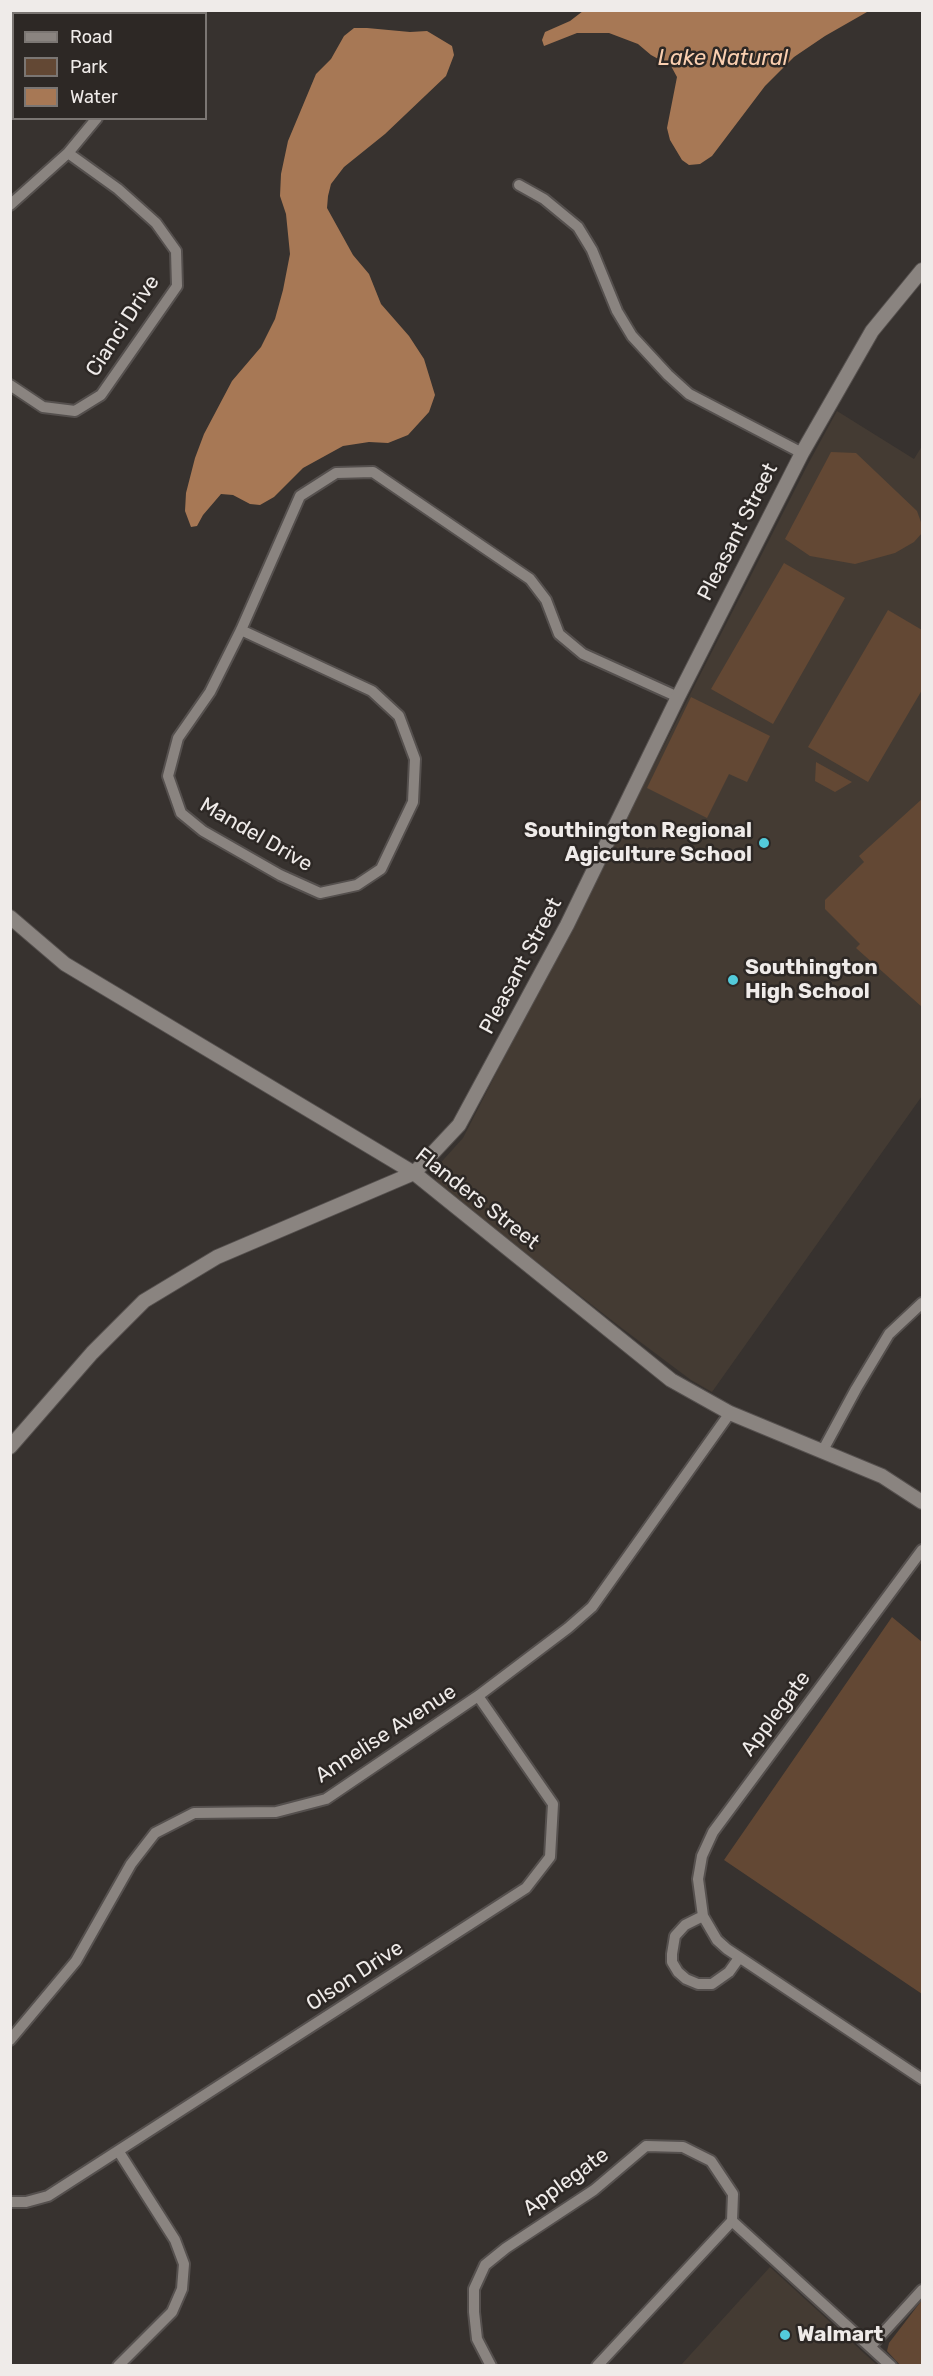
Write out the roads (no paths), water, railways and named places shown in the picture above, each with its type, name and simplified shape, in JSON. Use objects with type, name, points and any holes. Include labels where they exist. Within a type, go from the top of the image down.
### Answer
[{"type":"street","points":[[10,205],[68,153],[95,120]]},
{"type":"street","name":"Cianci Drive","points":[[10,385],[43,406],[75,411],[102,395],[177,286],[176,251],[156,223],[118,189],[68,153]]},
{"type":"street","points":[[519,185],[544,199],[578,227],[592,250],[617,311],[632,336],[668,375],[689,394],[802,453]]},
{"type":"street","name":"Pleasant Street","points":[[10,1447],[92,1353],[144,1300],[217,1257],[414,1173],[459,1125],[567,925],[678,697],[802,453],[872,331],[922,270]]},
{"type":"street","name":"Mandel Drive","points":[[241,630],[372,691],[399,716],[415,759],[413,801],[381,869],[357,885],[320,893],[280,875],[202,831],[182,813],[168,776],[178,738],[210,692],[241,630],[300,496],[336,472],[374,472],[530,579],[546,600],[559,634],[583,654],[678,697]]},
{"type":"street","name":"Flanders Street","points":[[10,917],[65,964],[414,1173],[671,1380],[730,1413],[882,1476],[922,1502]]},
{"type":"street","points":[[823,1450],[889,1334],[922,1303]]},
{"type":"street","name":"Annelise Avenue","points":[[10,2040],[76,1961],[131,1864],[155,1833],[194,1813],[276,1812],[326,1799],[478,1696],[592,1607],[730,1413]]},
{"type":"street","name":"Applegate","points":[[922,1550],[713,1832],[702,1856],[698,1879],[703,1916],[717,1940],[739,1958],[922,2079]]},
{"type":"street","name":"Olson Drive","points":[[10,2202],[26,2202],[48,2196],[526,1888],[550,1857],[553,1804],[478,1696]]},
{"type":"street","points":[[703,1916],[685,1925],[675,1936],[672,1962],[678,1971],[687,1979],[698,1984],[712,1984],[729,1972],[739,1958]]},
{"type":"street","name":"Applegate","points":[[491,2366],[477,2339],[474,2312],[474,2289],[485,2265],[506,2248],[594,2190],[646,2146],[683,2147],[711,2161],[733,2194],[732,2221]]},
{"type":"street","points":[[118,2366],[171,2312],[182,2289],[184,2264],[175,2240],[119,2152]]},
{"type":"street","points":[[597,2366],[732,2221],[891,2366]]},
{"type":"street","points":[[871,2346],[922,2290]]},
{"type":"water","name":"Lake Natural","points":[[583,11],[877,11],[867,12],[794,57],[765,86],[712,156],[700,164],[689,165],[682,160],[670,140],[667,128],[677,77],[671,66],[651,55],[638,44],[609,33],[577,33],[544,46],[542,40],[545,32],[570,21]]},
{"type":"water","points":[[354,28],[427,31],[452,46],[454,55],[446,76],[385,134],[344,167],[331,184],[327,208],[353,255],[369,274],[381,304],[409,336],[424,359],[435,395],[429,412],[408,435],[388,443],[369,442],[343,446],[303,468],[274,497],[260,505],[250,504],[233,495],[221,494],[197,526],[191,527],[185,511],[186,493],[204,434],[232,381],[261,347],[275,319],[283,290],[290,254],[286,214],[280,196],[281,174],[288,141],[316,74],[331,59],[344,36]]},
{"type":"place","name":"Southington Regional Agiculture School","points":[[764,843]]},
{"type":"place","name":"Southington High School","points":[[733,980]]},
{"type":"place","name":"Walmart","points":[[785,2335]]}]
